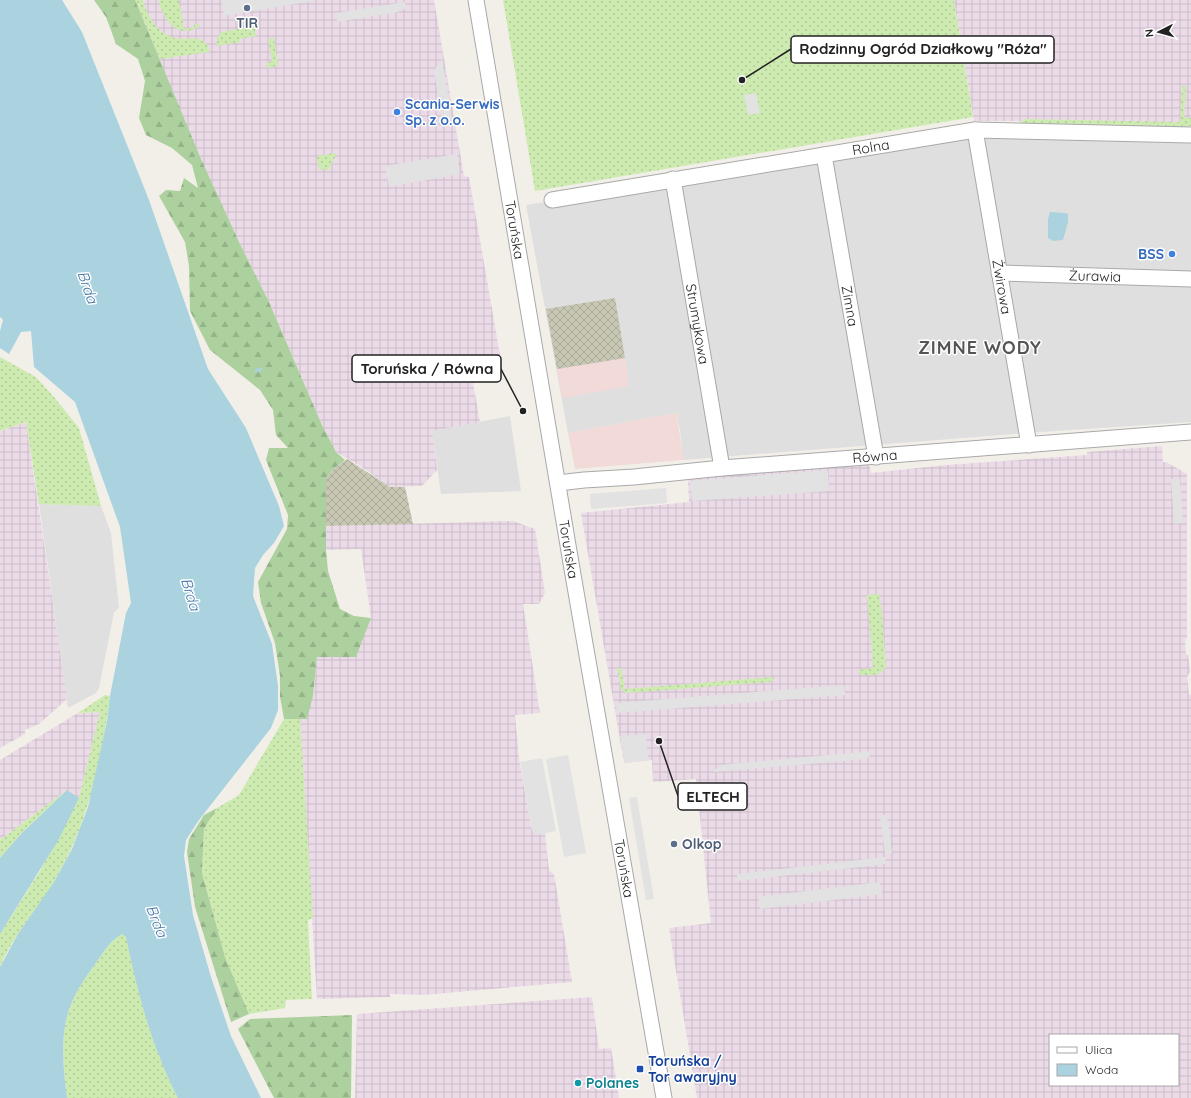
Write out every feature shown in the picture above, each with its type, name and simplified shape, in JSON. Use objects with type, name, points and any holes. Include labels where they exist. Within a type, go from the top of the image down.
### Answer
[{"type":"street","name":"Toruńska","points":[[476,0],[664,1098]]},
{"type":"street","name":"Rolna","points":[[552,200],[975,130],[1191,135]]},
{"type":"street","name":"Żwirowa","points":[[975,130],[1029,445]]},
{"type":"street","name":"Zimna","points":[[824,155],[876,457]]},
{"type":"street","name":"Strumykowa","points":[[673,179],[722,468]]},
{"type":"street","name":"Żurawia","points":[[999,273],[1191,279]]},
{"type":"street","name":"Równa","points":[[558,483],[722,468],[1191,432]]},
{"type":"shaded area","points":[[135,0],[434,0],[464,176],[469,177],[500,355],[469,360],[480,422],[432,431],[437,470],[422,486],[390,487],[360,466],[336,452],[322,425],[269,302],[240,244],[191,138]]},
{"type":"shaded area","name":"TIR","points":[[221,0],[318,0],[224,16]]},
{"type":"shaded area","points":[[954,0],[1191,0],[1191,126],[974,121]]},
{"type":"shaded area","points":[[405,2],[406,9],[399,10],[399,12],[337,22],[336,13]]},
{"type":"shaded area","points":[[442,59],[452,119],[443,127],[434,70]]},
{"type":"shaded area","points":[[756,93],[760,113],[748,115],[744,95]]},
{"type":"shaded area","points":[[974,131],[1191,137],[1191,422],[1026,433],[683,460],[677,413],[568,433],[526,205]]},
{"type":"shaded area","points":[[457,154],[460,174],[389,187],[385,166]]},
{"type":"shaded area","points":[[615,298],[625,358],[557,369],[546,309]]},
{"type":"shaded area","points":[[625,358],[629,386],[562,398],[557,369]]},
{"type":"shaded area","points":[[677,413],[683,460],[575,469],[568,433]]},
{"type":"shaded area","points":[[510,416],[521,491],[441,494],[432,431]]},
{"type":"shaded area","points":[[26,422],[67,699],[39,724],[25,730],[25,734],[0,748],[0,430],[1,431]]},
{"type":"shaded area","points":[[1162,446],[1163,462],[1166,462],[1187,474],[1187,639],[1185,639],[1186,655],[1188,655],[1190,672],[1187,677],[1189,695],[1191,695],[1191,1098],[697,1098],[669,928],[711,923],[696,779],[653,782],[652,760],[624,763],[581,513],[689,502],[688,479],[869,464],[871,473],[946,465],[1087,455],[1087,452]]},
{"type":"shaded area","points":[[347,459],[390,487],[405,487],[413,524],[326,526],[326,479],[331,471]]},
{"type":"shaded area","points":[[828,470],[829,491],[692,501],[690,481]]},
{"type":"shaded area","points":[[1180,478],[1183,523],[1174,524],[1171,479]]},
{"type":"shaded area","points":[[666,488],[667,503],[591,509],[590,494]]},
{"type":"shaded area","points":[[39,504],[101,506],[111,533],[119,608],[114,612],[99,688],[96,693],[68,708]]},
{"type":"shaded area","points":[[513,521],[535,529],[545,593],[539,604],[523,604],[540,713],[515,715],[519,759],[531,827],[535,835],[545,833],[549,871],[554,874],[572,982],[423,995],[390,994],[390,997],[317,999],[300,719],[306,719],[313,696],[317,657],[371,618],[361,549],[326,550],[326,526]]},
{"type":"shaded area","points":[[844,685],[845,695],[617,713],[616,703]]},
{"type":"shaded area","points":[[100,712],[79,798],[67,790],[0,840],[0,760],[78,713]]},
{"type":"shaded area","points":[[646,734],[648,760],[625,763],[620,736]]},
{"type":"shaded area","points":[[873,751],[867,759],[714,772],[719,765]]},
{"type":"shaded area","points":[[568,755],[586,853],[564,857],[546,759]]},
{"type":"shaded area","points":[[542,758],[556,831],[535,835],[531,827],[520,762]]},
{"type":"shaded area","points":[[637,797],[654,899],[646,900],[629,798]]},
{"type":"shaded area","points":[[880,815],[887,815],[892,853],[885,854]]},
{"type":"shaded area","points":[[885,857],[886,864],[737,881],[737,874]]},
{"type":"shaded area","points":[[880,882],[882,894],[760,909],[758,897]]},
{"type":"shaded area","points":[[592,997],[599,1049],[611,1048],[619,1098],[355,1098],[357,1014]]},
{"type":"green space","points":[[94,0],[135,0],[201,159],[240,244],[269,302],[322,425],[336,452],[345,460],[331,471],[326,479],[326,550],[328,571],[340,609],[354,616],[371,618],[356,657],[317,657],[313,696],[307,719],[284,719],[280,697],[280,676],[275,643],[261,603],[258,582],[287,529],[288,515],[266,460],[269,448],[288,448],[276,435],[273,410],[260,390],[210,350],[190,311],[189,266],[185,242],[159,196],[166,190],[180,191],[184,178],[198,188],[192,165],[172,148],[146,135],[139,118],[145,81],[138,59],[116,44],[106,17]]},
{"type":"green space","points":[[135,0],[143,0],[152,21],[162,32],[175,38],[199,39],[206,43],[210,52],[160,59]]},
{"type":"green space","points":[[159,0],[179,0],[184,29],[194,27],[194,24],[200,23],[198,27],[183,31],[177,29],[163,14]]},
{"type":"green space","points":[[503,0],[954,0],[973,117],[535,191]]},
{"type":"green space","points":[[255,26],[256,36],[240,39],[240,42],[217,46],[217,39],[221,32]]},
{"type":"green space","points":[[274,38],[278,65],[267,68],[266,63],[272,61],[268,39]]},
{"type":"green space","points":[[1182,86],[1186,86],[1184,117],[1191,118],[1191,126],[1187,129],[1022,125],[1019,121],[1024,121],[1024,119],[1180,122]]},
{"type":"green space","points":[[334,153],[336,155],[329,169],[325,171],[325,169],[319,170],[317,156]]},
{"type":"green space","points":[[0,357],[36,377],[79,428],[101,506],[39,504],[26,422],[0,431]]},
{"type":"green space","points":[[879,594],[886,666],[879,674],[861,675],[858,670],[873,668],[867,595]]},
{"type":"green space","points":[[617,668],[621,668],[625,689],[774,677],[774,679],[770,682],[627,693],[621,689]]},
{"type":"green space","points":[[105,695],[110,696],[103,744],[85,814],[67,859],[41,902],[5,955],[0,967],[0,934],[40,871],[79,798],[100,712],[78,713]]},
{"type":"green space","points":[[284,719],[300,719],[313,918],[308,920],[312,999],[286,1000],[285,1008],[249,1014],[225,957],[202,873],[204,829],[217,808],[239,795]]},
{"type":"green space","points":[[67,790],[21,834],[0,858],[0,840]]},
{"type":"green space","points":[[217,808],[204,829],[202,873],[225,957],[249,1014],[231,1022],[195,907],[187,852],[189,839],[204,815]]},
{"type":"green space","points":[[122,934],[126,936],[146,1019],[160,1059],[178,1098],[67,1098],[63,1049],[65,1025],[68,1013],[74,997],[86,977],[108,947]]},
{"type":"green space","points":[[352,1015],[351,1098],[274,1098],[238,1029],[250,1019]]},
{"type":"water","name":"Brda","points":[[0,0],[62,0],[82,32],[149,200],[208,369],[246,428],[279,506],[284,526],[274,543],[263,555],[255,568],[253,596],[272,644],[278,686],[278,710],[271,728],[199,820],[186,840],[184,856],[193,915],[211,977],[231,1036],[261,1098],[178,1098],[153,1040],[140,999],[126,937],[122,934],[108,947],[86,977],[74,997],[68,1013],[65,1025],[63,1049],[67,1098],[0,1098],[0,967],[18,934],[54,882],[72,849],[88,807],[107,721],[110,696],[126,613],[131,603],[120,527],[75,402],[34,367],[31,331],[21,332],[9,354],[0,348],[0,331],[3,320],[0,317]]},
{"type":"water","points":[[1050,212],[1068,214],[1068,222],[1063,240],[1053,241],[1048,238],[1048,219]]},
{"type":"water","points":[[67,790],[79,798],[59,839],[0,934],[0,858],[21,834]]},
{"type":"waterway","points":[[256,371],[261,369]]},
{"type":"place","name":"TIR","points":[[247,8]]},
{"type":"place","name":"Rodzinny Ogród Działkowy \"Róża\"","points":[[742,80]]},
{"type":"place","name":"Scania-Serwis Sp. z o.o.","points":[[397,112]]},
{"type":"place","name":"BSS","points":[[1172,254]]},
{"type":"place","name":"Toruńska / Równa","points":[[523,411]]},
{"type":"place","name":"ELTECH","points":[[659,741]]},
{"type":"place","name":"Olkop","points":[[674,844]]},
{"type":"place","name":"Toruńska / Tor awaryjny","points":[[640,1069]]},
{"type":"place","name":"Polanes","points":[[578,1083]]},
{"type":"district","name":"ZIMNE WODY","points":[[980,347]]}]
